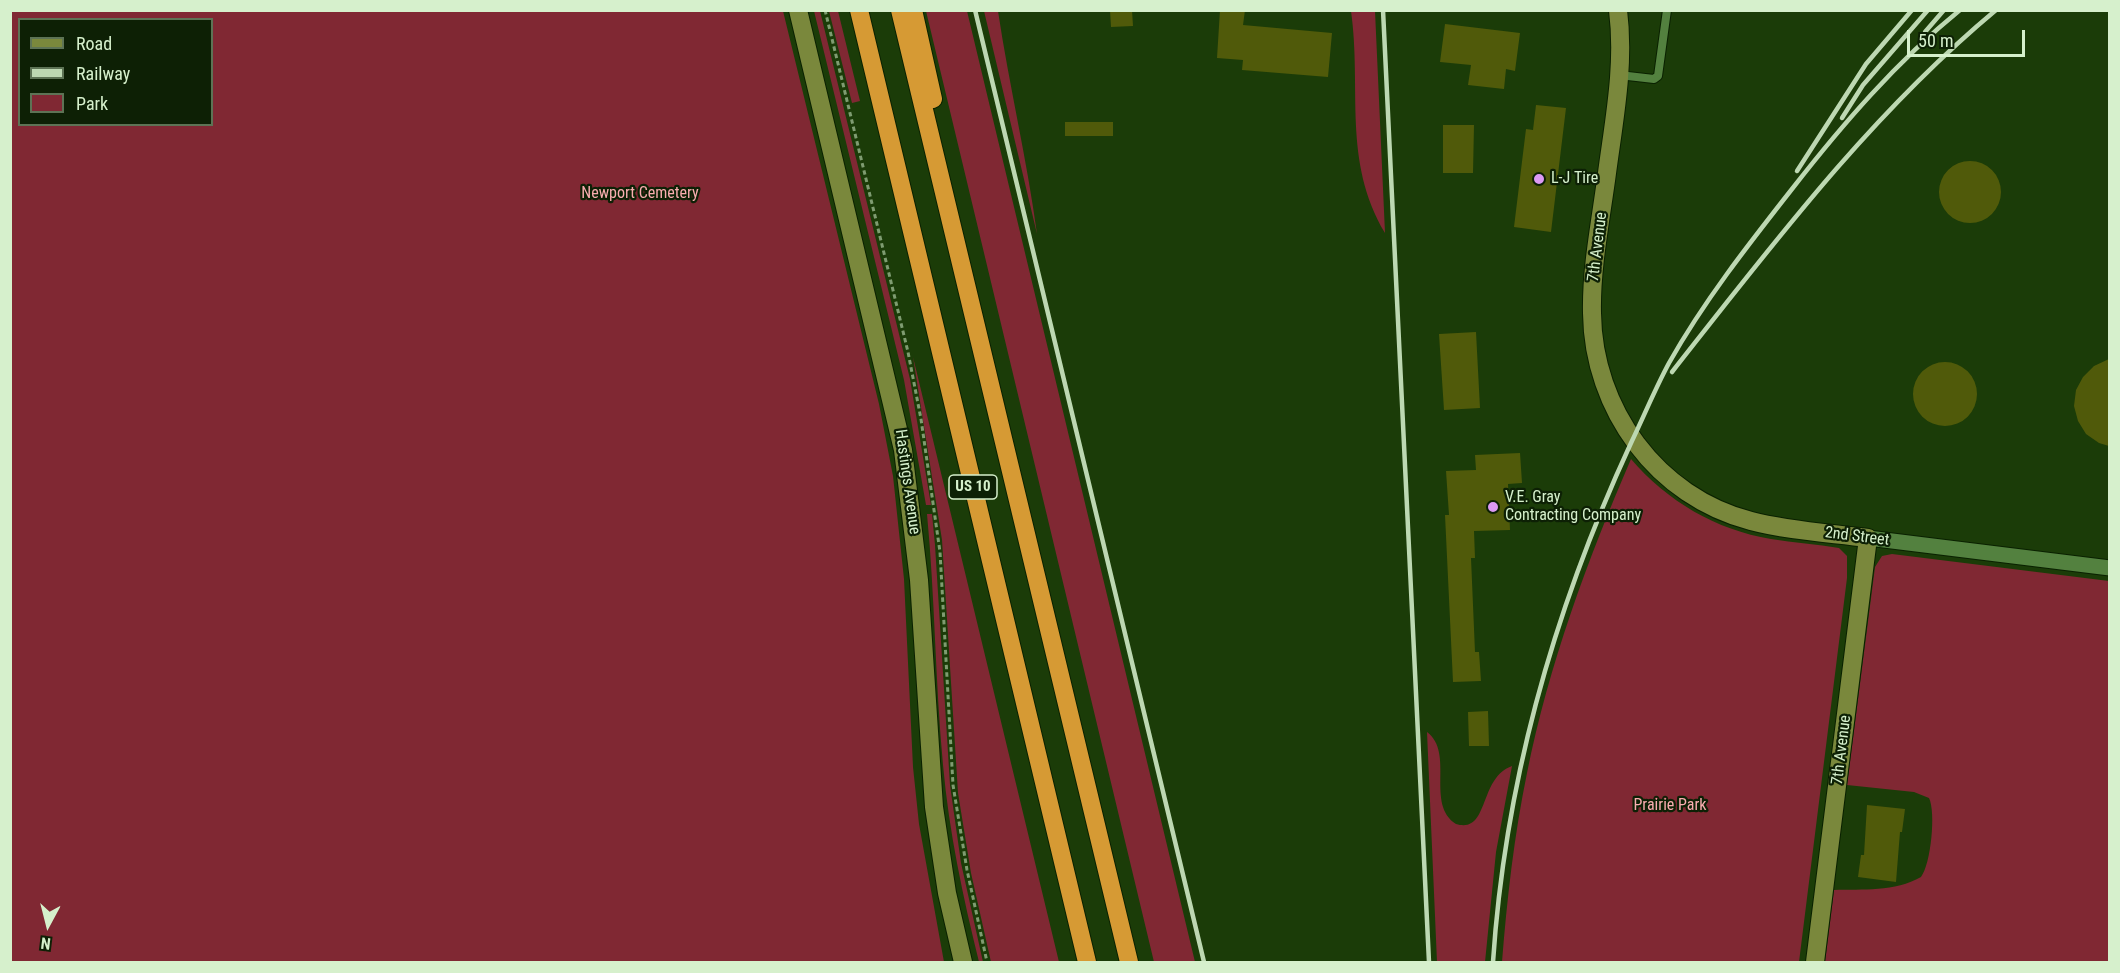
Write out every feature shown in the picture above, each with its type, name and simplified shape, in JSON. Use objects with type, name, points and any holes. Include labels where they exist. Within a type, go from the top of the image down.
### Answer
[{"type":"highway","name":"US 10","points":[[859,10],[1087,963]]},
{"type":"highway","name":"US 10","points":[[900,10],[1129,963]]},
{"type":"highway","points":[[913,10],[928,73],[962,267]]},
{"type":"street","name":"Hastings Avenue","points":[[798,10],[862,269],[903,450],[915,536],[934,807],[947,892],[963,963]]},
{"type":"street","name":"7th Avenue","points":[[1618,10],[1619,75],[1592,313],[1599,370],[1614,408],[1633,440]]},
{"type":"street","name":"2nd Street","points":[[1633,440],[1675,483],[1721,511],[1761,524],[2109,568]]},
{"type":"street","name":"7th Avenue","points":[[1815,963],[1868,538]]},
{"type":"lane","points":[[1619,75],[1654,79],[1658,76],[1667,10]]},
{"type":"green space","name":"Newport Cemetery","points":[[10,11],[783,11],[879,404],[893,476],[904,579],[913,767],[919,824],[944,962],[11,962]]},
{"type":"green space","points":[[814,11],[820,11],[910,379],[931,505],[926,505],[904,380]]},
{"type":"green space","points":[[829,11],[838,11],[860,101],[852,103]]},
{"type":"green space","points":[[926,11],[967,11],[1195,962],[1154,962]]},
{"type":"green space","points":[[984,11],[998,11],[1037,234]]},
{"type":"green space","points":[[1351,11],[1375,11],[1385,233],[1372,206],[1363,179],[1358,152]]},
{"type":"green space","points":[[913,357],[1059,962],[991,962],[971,873],[958,793],[942,540]]},
{"type":"green space","name":"Prairie Park","points":[[1631,459],[1660,488],[1712,521],[1751,535],[1839,548],[1847,556],[1847,578],[1799,962],[1502,962],[1522,797],[1546,692],[1585,574]]},
{"type":"green space","points":[[927,514],[932,514],[935,545],[950,785],[961,863],[983,962],[979,962],[967,913],[946,790],[940,734]]},
{"type":"green space","points":[[1892,554],[2109,581],[2109,962],[1825,962],[1834,890],[1878,889],[1911,882],[1921,877],[1930,850],[1932,814],[1929,798],[1914,792],[1847,785],[1875,567],[1882,556]]},
{"type":"green space","points":[[1427,732],[1435,741],[1439,752],[1442,804],[1447,815],[1456,824],[1467,825],[1474,821],[1494,782],[1501,772],[1512,766],[1496,852],[1485,962],[1437,962]]},
{"type":"building","points":[[1110,10],[1132,10],[1133,26],[1111,27]]},
{"type":"building","points":[[1220,10],[1245,10],[1243,25],[1332,33],[1328,77],[1242,70],[1243,60],[1217,58]]},
{"type":"building","points":[[1445,24],[1520,33],[1515,71],[1506,69],[1504,89],[1468,85],[1471,65],[1440,62]]},
{"type":"building","name":"L-J Tire","points":[[1536,105],[1566,108],[1551,232],[1514,227],[1526,129],[1533,130]]},
{"type":"building","points":[[1065,122],[1113,122],[1113,136],[1065,136]]},
{"type":"building","points":[[1443,125],[1474,125],[1473,173],[1443,173]]},
{"type":"building","points":[[1970,161],[1982,163],[1992,170],[1999,180],[2001,192],[1999,204],[1992,214],[1982,221],[1970,223],[1958,221],[1948,214],[1941,204],[1939,192],[1941,180],[1948,170],[1958,163]]},
{"type":"building","points":[[1476,332],[1480,408],[1444,410],[1439,334]]},
{"type":"building","points":[[2109,359],[2109,446],[2099,443],[2086,434],[2078,421],[2074,406],[2076,390],[2083,377],[2094,366]]},
{"type":"building","points":[[1945,362],[1963,368],[1971,376],[1977,394],[1971,412],[1963,420],[1945,426],[1927,420],[1919,412],[1913,394],[1919,376],[1927,368]]},
{"type":"building","points":[[1520,453],[1522,483],[1508,484],[1510,530],[1474,531],[1475,558],[1471,558],[1475,652],[1479,652],[1481,681],[1453,682],[1445,515],[1449,515],[1446,471],[1476,470],[1475,455]]},
{"type":"building","points":[[1488,711],[1489,746],[1469,746],[1468,712]]},
{"type":"building","points":[[1867,805],[1905,809],[1902,832],[1900,832],[1896,882],[1858,877],[1861,855],[1864,855]]},
{"type":"railway","points":[[975,10],[1204,962]]},
{"type":"railway","points":[[1383,10],[1429,962]]},
{"type":"railway","points":[[1797,171],[1866,64],[1912,10]]},
{"type":"railway","points":[[1842,118],[1863,85],[1928,10]]},
{"type":"railway","points":[[1925,32],[1944,10]]},
{"type":"railway","points":[[1493,962],[1499,894],[1509,828],[1538,696],[1579,568],[1604,505],[1659,383],[1712,295],[1811,165],[1892,73],[1960,10]]},
{"type":"railway","points":[[1672,372],[1747,276],[1865,137],[1950,50],[1996,10]]},
{"type":"place","name":"L-J Tire","points":[[1539,179]]},
{"type":"place","name":"V.E. Gray Contracting Company","points":[[1493,507]]}]
